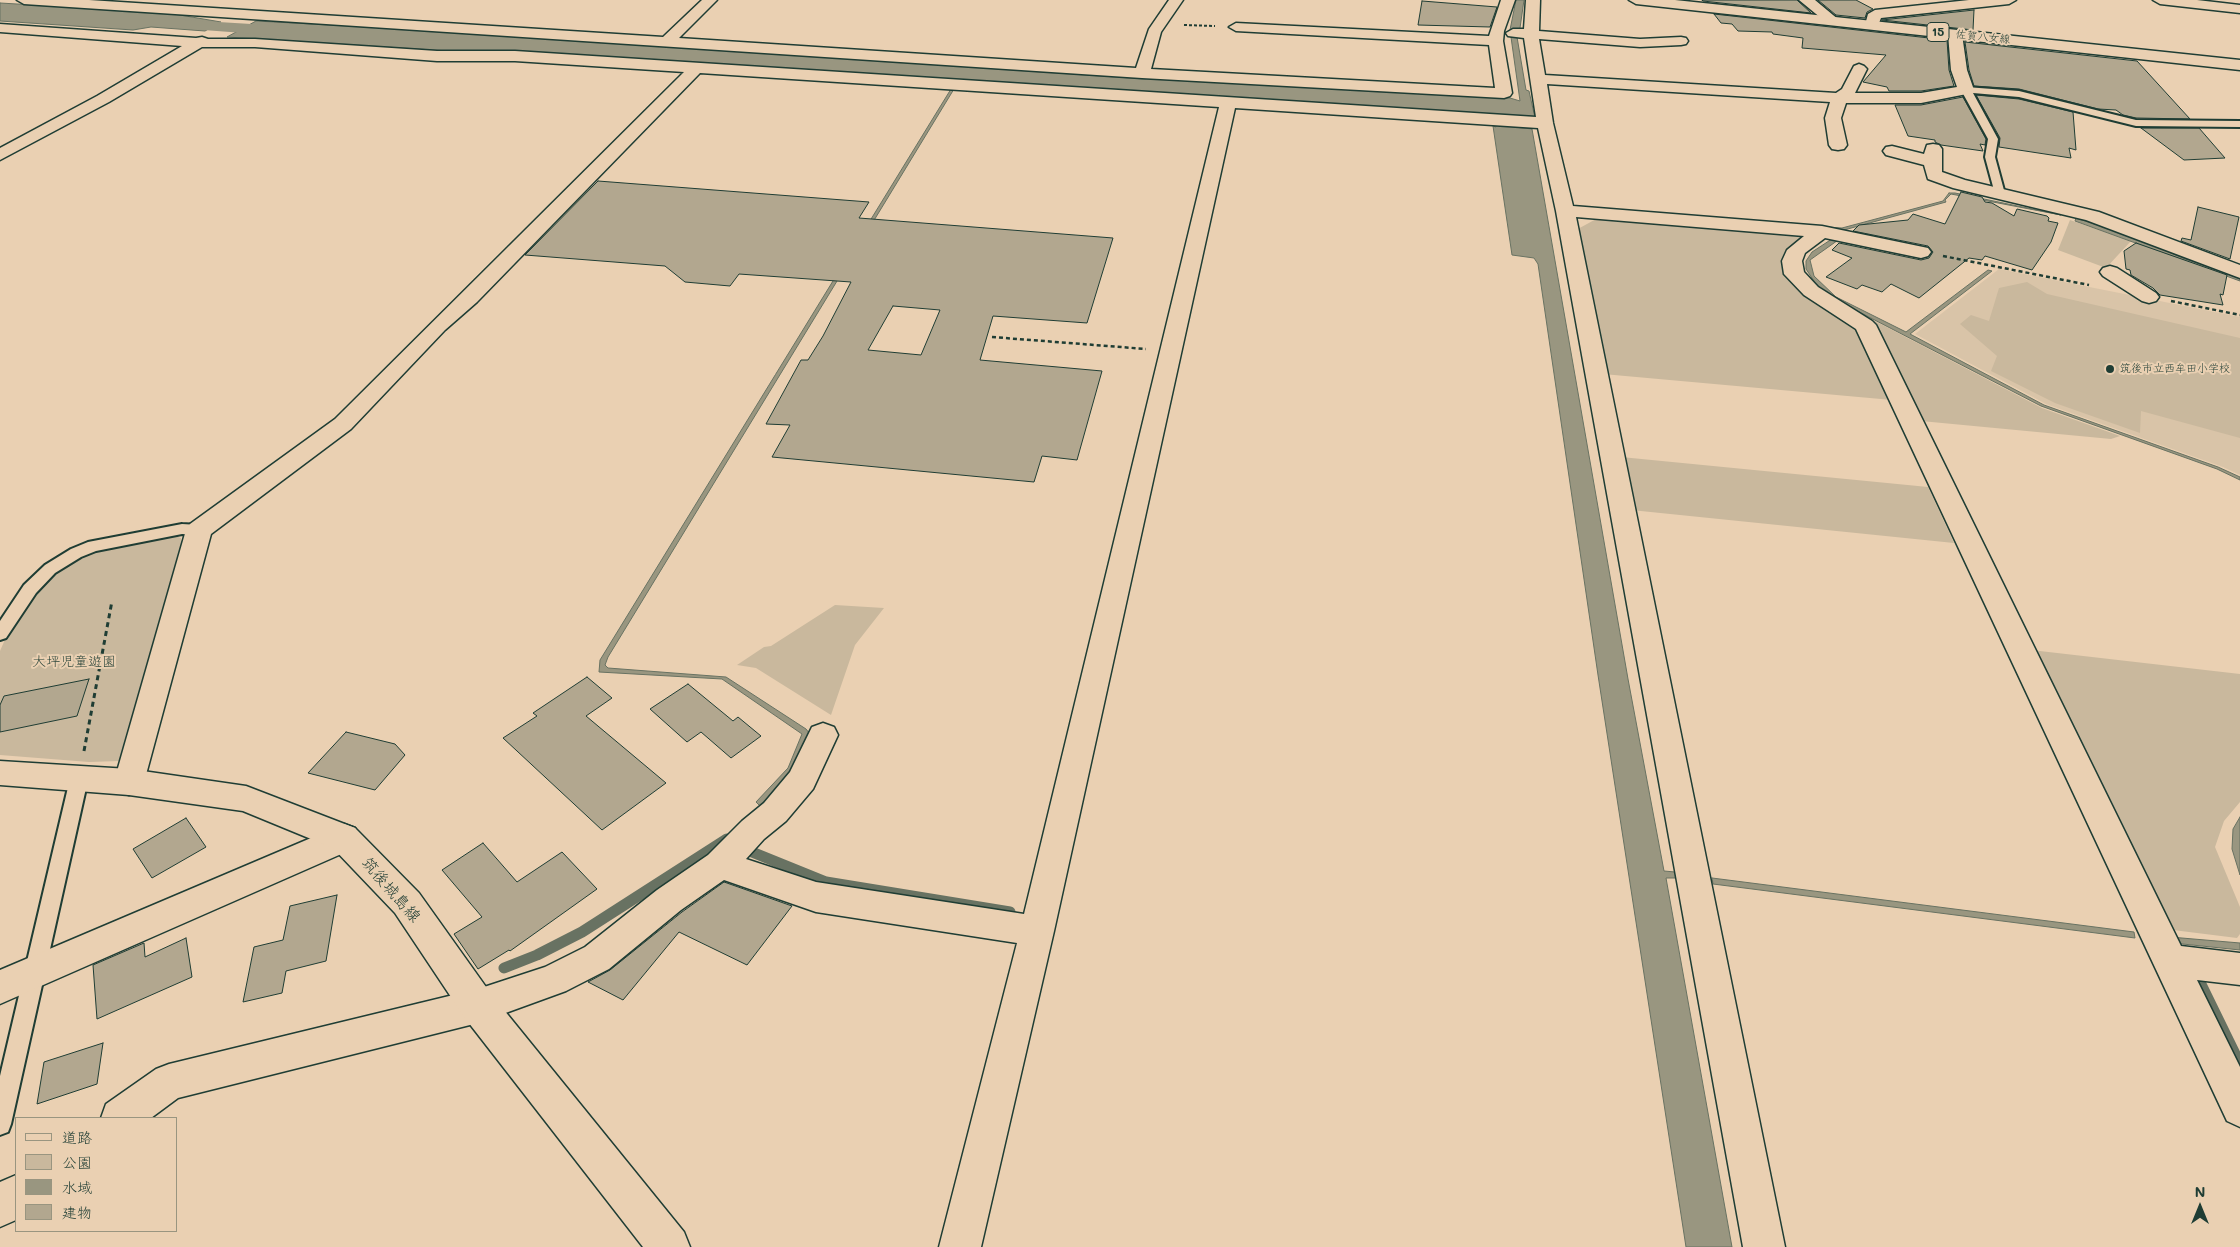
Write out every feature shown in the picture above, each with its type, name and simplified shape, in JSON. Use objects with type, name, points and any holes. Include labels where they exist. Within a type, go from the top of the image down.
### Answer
[{"type":"street","points":[[24,0],[1142,72],[1504,93],[1496,36],[1508,0]]},
{"type":"street","points":[[2,152],[103,99],[272,0]]},
{"type":"street","points":[[667,42],[710,0]]},
{"type":"street","points":[[1142,72],[1158,25],[1176,0]]},
{"type":"street","points":[[1533,0],[1531,35],[1545,124],[1565,211],[1764,1247]]},
{"type":"street","name":"佐賀八女線","points":[[1636,0],[2240,65]]},
{"type":"street","points":[[1806,0],[1832,20]]},
{"type":"street","points":[[1872,25],[1875,14],[2009,0]]},
{"type":"street","points":[[2160,0],[2219,4],[2240,9]]},
{"type":"street","points":[[1236,27],[1496,36],[1531,35],[1640,43],[1681,40]]},
{"type":"street","points":[[0,28],[198,43],[255,43],[437,56],[515,56],[1545,124]]},
{"type":"street","points":[[1538,79],[1840,98],[1921,98],[1966,90],[1960,70],[1955,34]]},
{"type":"street","points":[[129,782],[199,530],[343,424],[438,326],[470,298],[696,68]]},
{"type":"street","points":[[1838,145],[1833,118],[1840,98],[1850,91],[1859,69]]},
{"type":"street","points":[[960,1247],[1037,931],[1228,102]]},
{"type":"street","points":[[1892,151],[1932,156],[1934,175],[2000,194],[2092,216],[2240,272]]},
{"type":"street","points":[[1565,211],[1822,232],[1920,252]]},
{"type":"street","points":[[1822,232],[1797,250],[1792,262],[1794,274],[1811,291],[1865,325],[2240,1108]]},
{"type":"street","points":[[2110,272],[2149,297]]},
{"type":"street","points":[[121,1117],[169,1082],[478,1006],[554,980],[597,958],[669,900],[720,865],[753,830],[775,812],[802,780],[823,735]]},
{"type":"street","name":"筑後城島線","points":[[0,773],[129,782],[246,799],[344,838],[407,903],[478,1006],[669,1247]]},
{"type":"street","points":[[0,988],[35,971],[344,838]]},
{"type":"street","points":[[720,865],[816,897],[1037,931]]},
{"type":"street","points":[[2170,960],[2240,969]]},
{"type":"street","points":[[0,1207],[15,1196]]},
{"type":"lane","points":[[1966,90],[2019,94],[2136,124],[2240,124]]},
{"type":"lane","points":[[1966,90],[1993,139],[1990,157],[2000,194]]},
{"type":"lane","points":[[0,634],[30,588],[50,569],[76,553],[93,546],[182,529],[199,530]]},
{"type":"lane","points":[[0,1124],[79,779]]},
{"type":"path","points":[[1158,25],[1236,27]]},
{"type":"path","points":[[1920,252],[2092,286]]},
{"type":"path","points":[[2149,297],[2240,315]]},
{"type":"path","points":[[992,337],[1170,351]]},
{"type":"path","points":[[79,779],[112,601]]},
{"type":"shaded area","name":"筑後市立西牟田小学校","points":[[1999,269],[2240,317],[2240,475],[2223,467],[2046,404],[1915,334]]},
{"type":"green space","points":[[1598,218],[1796,232],[1803,237],[1795,243],[1787,257],[1786,271],[1857,324],[1892,400],[1603,374],[1576,230]]},
{"type":"green space","points":[[2070,220],[2131,241],[2106,268],[2058,250]]},
{"type":"green space","name":"筑後市立西牟田小学校","points":[[2027,282],[2047,294],[2240,338],[2240,438],[2141,411],[2140,433],[2055,403],[1991,371],[1997,356],[1960,324],[1971,315],[1989,321],[1999,288]]},
{"type":"green space","points":[[1873,320],[2042,408],[2120,436],[2111,439],[1921,421]]},
{"type":"green space","points":[[1621,457],[1928,487],[1954,543],[1631,510]]},
{"type":"green space","name":"大坪児童遊園","points":[[172,535],[181,538],[180,563],[119,761],[89,762],[0,755],[0,651],[13,621],[52,574],[96,548]]},
{"type":"green space","points":[[835,605],[884,608],[855,645],[831,715],[756,668],[737,665],[764,647],[771,646]]},
{"type":"green space","points":[[2031,650],[2240,674],[2240,802],[2224,821],[2215,847],[2240,907],[2240,934],[2237,938],[2165,929]]},
{"type":"water","points":[[1516,0],[1524,0],[1517,37],[1526,90],[1529,91],[1535,118],[535,53],[449,51],[227,37],[256,21],[459,32],[1145,79],[1156,76],[1510,98],[1520,101],[1510,30]]},
{"type":"water","points":[[0,3],[168,13],[221,22],[205,31],[151,27],[133,30],[0,21]]},
{"type":"water","points":[[951,89],[954,89],[608,657],[605,665],[608,668],[726,677],[806,729],[810,734],[789,774],[760,806],[756,802],[788,768],[802,734],[722,679],[599,672],[600,660]]},
{"type":"water","points":[[1496,125],[1532,129],[1628,679],[1664,871],[1675,872],[1676,875],[1676,878],[1666,878],[1732,1247],[1686,1247],[1598,675],[1538,264],[1534,258],[1512,255],[1493,126],[1496,127]]},
{"type":"water","points":[[1949,193],[2061,215],[1951,194],[1945,200],[1946,202],[1844,230],[1584,211],[1842,228],[1943,201]]},
{"type":"water","points":[[2076,218],[2135,237],[2185,259],[2240,278],[2240,281],[2075,221]]},
{"type":"water","points":[[1835,237],[1841,238],[1810,260],[1814,276],[1836,297],[1906,332],[1988,270],[1992,271],[1910,334],[2044,405],[2218,467],[2240,477],[2240,480],[2217,469],[2041,406],[1834,299],[1816,284],[1806,269],[1806,261],[1812,252]]},
{"type":"water","points":[[2240,817],[2240,875],[2232,849],[2233,829]]},
{"type":"water","points":[[1712,878],[2134,932],[2135,938],[1713,884]]},
{"type":"water","points":[[2170,937],[2240,943],[2240,950],[2173,943]]},
{"type":"building","points":[[1797,0],[1811,13],[1703,1]]},
{"type":"building","points":[[1818,0],[1856,0],[1873,9],[1867,12],[1865,18],[1836,15]]},
{"type":"building","points":[[1422,1],[1497,7],[1490,27],[1418,25]]},
{"type":"building","points":[[1974,10],[1973,30],[1882,20]]},
{"type":"building","points":[[1714,14],[1947,40],[1949,70],[1954,86],[1921,91],[1889,91],[1887,87],[1863,82],[1886,55],[1802,48],[1803,38],[1773,34],[1772,32],[1738,31],[1732,24],[1721,23]]},
{"type":"building","points":[[1965,42],[2137,61],[2190,119],[2136,118],[2123,115],[2116,110],[2098,109],[2019,89],[1974,86],[1969,70]]},
{"type":"building","points":[[1976,95],[2019,99],[2073,112],[2076,150],[2069,148],[2071,158],[1999,147],[2000,138]]},
{"type":"building","points":[[1963,97],[1986,139],[1985,145],[1980,144],[1983,151],[1941,145],[1935,142],[1935,140],[1908,136],[1895,105],[1921,105]]},
{"type":"building","points":[[2141,128],[2199,128],[2225,158],[2184,160]]},
{"type":"building","points":[[598,181],[869,202],[859,218],[1113,238],[1087,323],[993,316],[980,360],[1102,371],[1077,460],[1042,456],[1034,482],[772,457],[790,425],[766,424],[801,360],[808,360],[823,336],[851,282],[739,274],[730,286],[685,282],[665,266],[525,255]],"holes":[[[893,306],[940,310],[921,355],[868,350]]]},
{"type":"building","points":[[1961,192],[1982,197],[1985,202],[1992,203],[2014,216],[2017,209],[2047,216],[2049,218],[2048,221],[2058,223],[2051,242],[2032,270],[1985,256],[1982,260],[1969,258],[1919,298],[1891,284],[1882,292],[1862,285],[1857,289],[1826,277],[1852,258],[1832,250],[1839,243],[1921,260],[1929,258],[1933,252],[1928,246],[1853,231],[1859,225],[1908,220],[1913,214],[1945,224]]},
{"type":"building","points":[[2198,207],[2239,217],[2230,259],[2181,241],[2182,238],[2191,240]]},
{"type":"building","points":[[2136,243],[2227,275],[2223,295],[2220,294],[2223,305],[2160,295],[2153,288],[2131,275],[2130,270],[2126,269],[2124,251]]},
{"type":"building","points":[[587,677],[612,698],[586,716],[666,783],[602,830],[503,738],[537,716],[533,713]]},
{"type":"building","points":[[89,679],[77,716],[0,732],[0,705],[4,696]]},
{"type":"building","points":[[688,684],[733,721],[738,717],[761,736],[731,758],[701,732],[687,742],[650,709]]},
{"type":"building","points":[[346,732],[395,744],[405,755],[375,790],[308,773]]},
{"type":"building","points":[[186,818],[206,847],[152,878],[133,849]]},
{"type":"building","points":[[483,843],[517,882],[562,852],[597,889],[510,951],[478,969],[454,934],[482,917],[442,870]]},
{"type":"building","points":[[724,882],[792,906],[747,965],[679,932],[623,1000],[588,982],[610,970],[682,912]]},
{"type":"building","points":[[337,895],[326,961],[286,971],[282,993],[243,1002],[254,947],[283,940],[290,906]]},
{"type":"building","points":[[186,938],[192,977],[97,1019],[93,965],[144,943],[145,957]]},
{"type":"building","points":[[103,1043],[97,1084],[37,1104],[44,1062]]},
{"type":"waterway","points":[[169,24],[284,31]]},
{"type":"waterway","points":[[504,968],[537,955],[582,932],[727,839]]},
{"type":"waterway","points":[[742,848],[826,882],[1010,912]]},
{"type":"waterway","points":[[2194,970],[2240,1064]]},
{"type":"place","name":"筑後市立西牟田小学校","points":[[2110,369]]}]
